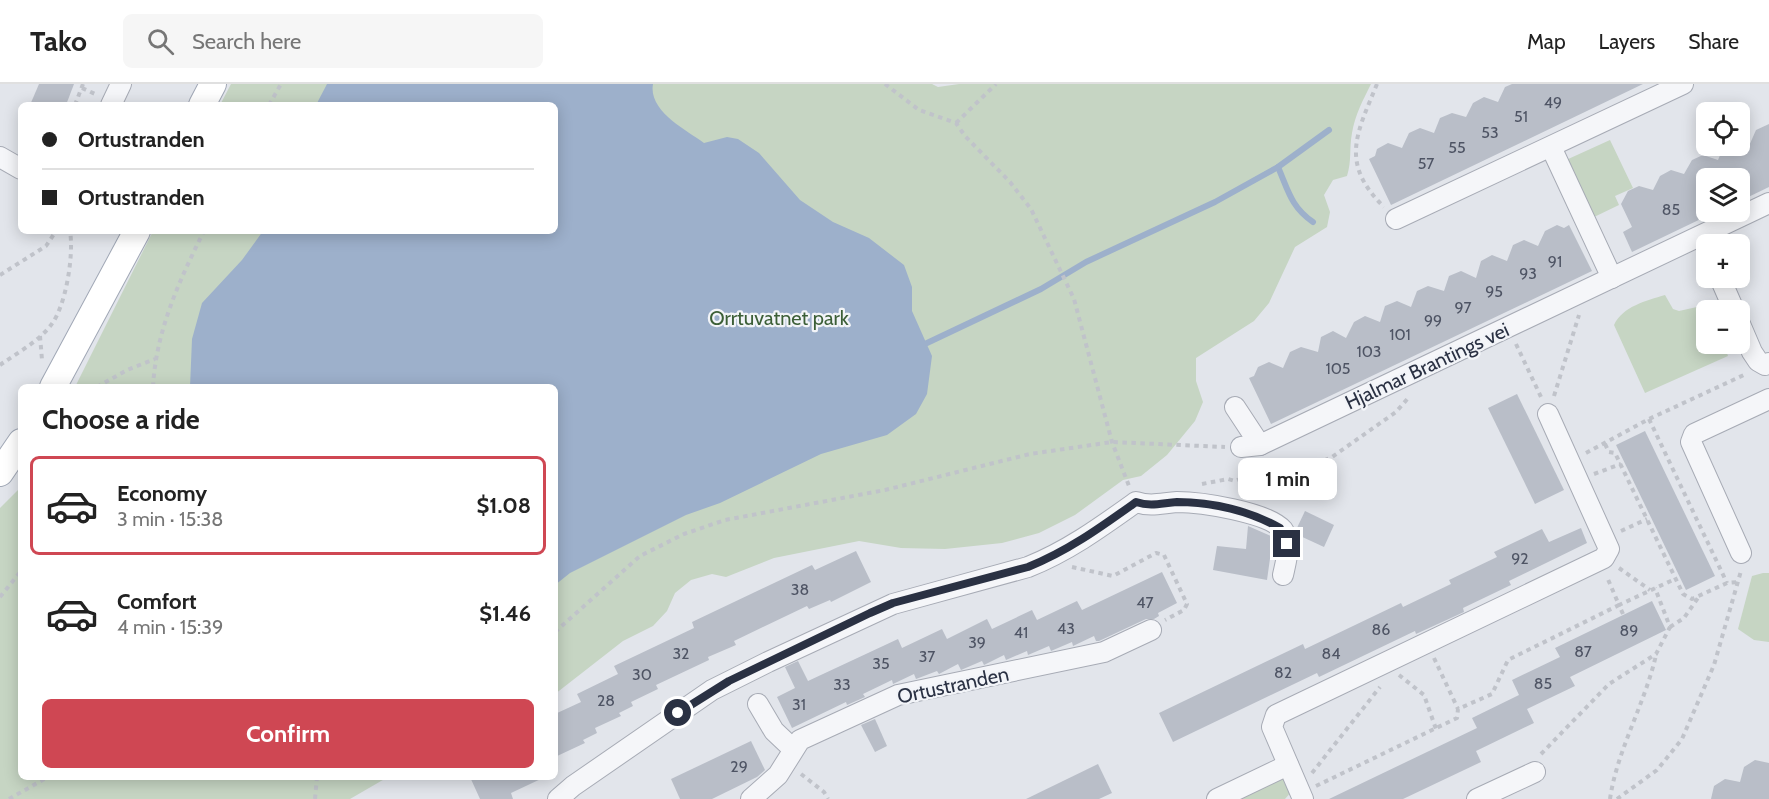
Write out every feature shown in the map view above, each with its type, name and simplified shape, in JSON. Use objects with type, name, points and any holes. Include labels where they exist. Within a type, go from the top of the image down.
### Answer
[{"type":"main road","points":[[204,102],[213,84]]},
{"type":"main road","points":[[54,384],[135,234]]},
{"type":"main road","points":[[0,473],[18,446]]},
{"type":"street","points":[[112,102],[121,84]]},
{"type":"street","points":[[1396,219],[1683,84]]},
{"type":"street","points":[[1551,147],[1612,278]]},
{"type":"street","points":[[0,157],[18,167]]},
{"type":"street","name":"Hjalmar Brantings vei","points":[[1717,234],[1769,203]]},
{"type":"street","name":"Hjalmar Brantings vei","points":[[1250,446],[1509,328],[1612,278],[1696,245]]},
{"type":"street","points":[[1750,347],[1758,361],[1768,365]]},
{"type":"street","points":[[1742,553],[1691,442],[1694,434],[1769,399]]},
{"type":"street","points":[[1235,407],[1250,446]]},
{"type":"street","points":[[1301,794],[1272,727],[1276,715],[1604,558],[1609,549],[1548,414]]},
{"type":"street","points":[[558,799],[573,786],[693,703],[768,662],[893,603],[1028,567],[1059,554],[1091,535],[1136,502],[1149,506],[1176,502],[1241,510],[1272,523],[1284,531],[1287,544],[1283,574]]},
{"type":"street","name":"Ortustranden","points":[[751,799],[778,775],[789,756],[809,734],[898,695],[1104,652],[1151,630]]},
{"type":"street","points":[[758,704],[789,756]]},
{"type":"street","points":[[1217,799],[1288,765]]},
{"type":"street","points":[[1477,799],[1535,772]]},
{"type":"path","points":[[76,102],[83,84]]},
{"type":"path","points":[[271,102],[281,84]]},
{"type":"path","points":[[885,84],[919,110],[956,123],[965,136],[1021,195],[1067,283],[1082,324],[1112,442],[1136,502]]},
{"type":"path","points":[[956,123],[996,84]]},
{"type":"path","points":[[1377,84],[1357,131],[1356,155],[1368,188],[1396,219]]},
{"type":"path","points":[[0,275],[46,246],[54,234]]},
{"type":"path","points":[[0,365],[52,324],[59,310],[71,258],[70,234]]},
{"type":"path","points":[[153,384],[156,359],[169,308],[203,234]]},
{"type":"path","points":[[1548,414],[1587,290]]},
{"type":"path","points":[[1509,328],[1548,414]]},
{"type":"path","points":[[103,384],[127,370],[156,359]]},
{"type":"path","points":[[1570,461],[1649,419],[1768,365]]},
{"type":"path","points":[[1649,419],[1727,583]]},
{"type":"path","points":[[558,629],[640,556],[704,526],[885,490],[1014,457],[1112,442],[1250,446]]},
{"type":"path","points":[[1605,444],[1610,452],[1616,453],[1683,594],[1692,599],[1727,583],[1738,582]]},
{"type":"path","points":[[1578,480],[1621,464]]},
{"type":"path","points":[[1604,538],[1647,519]]},
{"type":"path","points":[[1059,554],[1074,570],[1113,576],[1156,553],[1164,555],[1186,604],[1184,610],[1151,630]]},
{"type":"path","points":[[1617,799],[1657,770],[1682,739],[1714,665],[1744,564],[1742,553]]},
{"type":"path","points":[[1599,560],[1623,614]]},
{"type":"path","points":[[0,597],[18,575]]},
{"type":"path","points":[[1633,579],[1650,590]]},
{"type":"path","points":[[1458,709],[1492,694],[1508,660],[1675,579]]},
{"type":"path","points":[[1655,588],[1670,627]]},
{"type":"path","points":[[1610,799],[1614,774],[1647,688],[1656,654],[1670,627],[1684,618],[1700,595]]},
{"type":"path","points":[[1301,794],[1457,718],[1458,709],[1426,643]]},
{"type":"path","points":[[1535,772],[1533,760],[1553,744],[1609,684],[1656,654]]},
{"type":"path","points":[[1393,671],[1424,695],[1436,729]]},
{"type":"path","points":[[1301,794],[1386,680]]},
{"type":"path","points":[[789,756],[828,799]]},
{"type":"path","points":[[9,799],[43,780]]},
{"type":"path","points":[[315,799],[317,780]]},
{"type":"green space","name":"Orrtuvatnet park","points":[[231,84],[932,84],[938,87],[959,84],[1371,84],[1353,126],[1347,176],[1333,180],[1324,195],[1330,212],[1327,227],[1295,247],[1269,303],[1254,321],[1196,358],[1196,381],[1203,402],[1195,421],[1167,455],[1141,476],[1123,480],[1075,515],[1039,533],[1002,543],[945,549],[901,548],[859,541],[774,558],[726,577],[712,574],[691,580],[675,593],[667,611],[653,626],[623,641],[558,692],[558,384],[76,384],[152,234],[558,234],[558,102],[222,102]]},
{"type":"green space","points":[[1610,140],[1633,188],[1615,196],[1619,205],[1592,218],[1566,160]]},
{"type":"green space","points":[[1665,295],[1673,309],[1679,311],[1696,307],[1696,354],[1727,354],[1728,356],[1645,393],[1614,325],[1623,313],[1643,302]]},
{"type":"green space","points":[[18,490],[18,780],[383,780],[350,799],[0,799],[0,508]]},
{"type":"green space","points":[[1769,573],[1769,642],[1754,640],[1738,629],[1752,576]]},
{"type":"green space","points":[[1285,775],[1292,791],[1285,799],[1242,799],[1241,795]]},
{"type":"water","points":[[327,84],[653,84],[656,103],[679,126],[704,143],[727,137],[738,139],[759,153],[800,200],[833,222],[869,238],[904,265],[912,287],[912,311],[932,356],[927,394],[916,414],[887,435],[821,454],[720,503],[686,515],[570,573],[558,583],[558,384],[190,384],[192,339],[202,303],[242,260],[261,234],[558,234],[558,102],[318,102]]},
{"type":"building","points":[[39,84],[74,84],[67,102],[31,102]]},
{"type":"building","points":[[1512,84],[1643,84],[1391,205],[1369,159],[1375,156],[1377,149],[1388,143],[1402,148],[1409,133],[1420,128],[1434,133],[1440,118],[1452,113],[1466,117],[1473,103],[1484,97],[1498,102],[1505,87]]},
{"type":"building","points":[[1769,124],[1769,187],[1750,196],[1750,168],[1696,168],[1696,221],[1632,252],[1623,232],[1632,227],[1621,204],[1628,191],[1639,186],[1653,190],[1660,176],[1671,170],[1684,174],[1692,160],[1701,156],[1718,160],[1720,156],[1750,156],[1750,144],[1756,130]]},
{"type":"building","points":[[1557,225],[1564,228],[1569,225],[1592,271],[1271,424],[1249,378],[1254,376],[1258,367],[1269,362],[1283,368],[1290,352],[1301,347],[1318,352],[1321,337],[1333,331],[1346,338],[1354,322],[1365,316],[1380,322],[1385,306],[1397,301],[1411,307],[1417,291],[1428,286],[1444,291],[1449,276],[1461,271],[1476,278],[1481,261],[1492,255],[1507,261],[1513,245],[1524,240],[1538,246],[1545,231]]},
{"type":"building","points":[[1517,394],[1564,490],[1535,504],[1488,408]]},
{"type":"building","points":[[1645,431],[1715,576],[1686,590],[1616,445]]},
{"type":"building","points":[[1305,511],[1334,525],[1324,547],[1298,535],[1296,530]]},
{"type":"building","points":[[1248,526],[1273,537],[1267,580],[1213,570],[1217,546],[1246,549]]},
{"type":"building","points":[[1581,528],[1587,543],[1509,581],[1511,585],[1463,608],[1464,612],[1416,634],[1415,631],[1319,677],[1317,673],[1173,742],[1159,713],[1303,644],[1305,649],[1401,603],[1403,607],[1451,584],[1449,580],[1497,557],[1494,552],[1542,529],[1549,542]]},
{"type":"building","points":[[856,551],[871,582],[831,602],[830,600],[809,609],[807,606],[734,641],[736,645],[656,685],[658,689],[631,702],[633,706],[619,713],[621,716],[595,728],[597,733],[583,740],[585,743],[558,756],[558,713],[581,702],[577,694],[618,674],[614,666],[694,628],[692,622],[812,565],[815,570]]},
{"type":"building","points":[[1162,572],[1177,603],[1158,613],[1159,616],[1154,619],[1146,619],[1099,641],[1096,641],[1094,636],[1073,646],[1072,642],[1051,651],[1049,646],[1028,655],[1027,651],[1006,660],[1004,655],[984,665],[982,661],[961,670],[958,664],[939,674],[937,671],[916,679],[914,674],[893,684],[892,680],[863,694],[865,697],[847,705],[846,702],[792,728],[777,697],[795,688],[785,667],[798,661],[808,681],[898,639],[902,648],[942,629],[947,639],[987,619],[992,629],[1032,610],[1037,620],[1077,601],[1082,610]]},
{"type":"building","points":[[1652,601],[1666,630],[1570,677],[1575,686],[1527,709],[1534,723],[1476,751],[1481,762],[1403,799],[1329,799],[1477,728],[1472,718],[1519,695],[1512,680],[1560,657],[1555,648]]},
{"type":"building","points":[[875,719],[887,746],[875,752],[861,725]]},
{"type":"building","points":[[751,741],[765,770],[757,777],[712,799],[680,799],[671,779]]},
{"type":"building","points":[[1755,760],[1769,763],[1769,799],[1711,799],[1714,786],[1725,779],[1740,782],[1744,767]]},
{"type":"building","points":[[1098,764],[1112,793],[1099,799],[1026,799]]},
{"type":"building","points":[[471,780],[539,780],[511,793],[513,799],[480,799]]},
{"type":"waterway","points":[[927,343],[1041,289],[1086,262],[1215,202],[1278,167],[1329,130]]},
{"type":"waterway","points":[[1278,167],[1295,204],[1313,222]]},
{"type":"route","points":[[678,713],[729,681],[893,603],[1047,560],[1091,535],[1136,502],[1149,506],[1176,502],[1241,510],[1280,528],[1284,531],[1287,544]]}]
